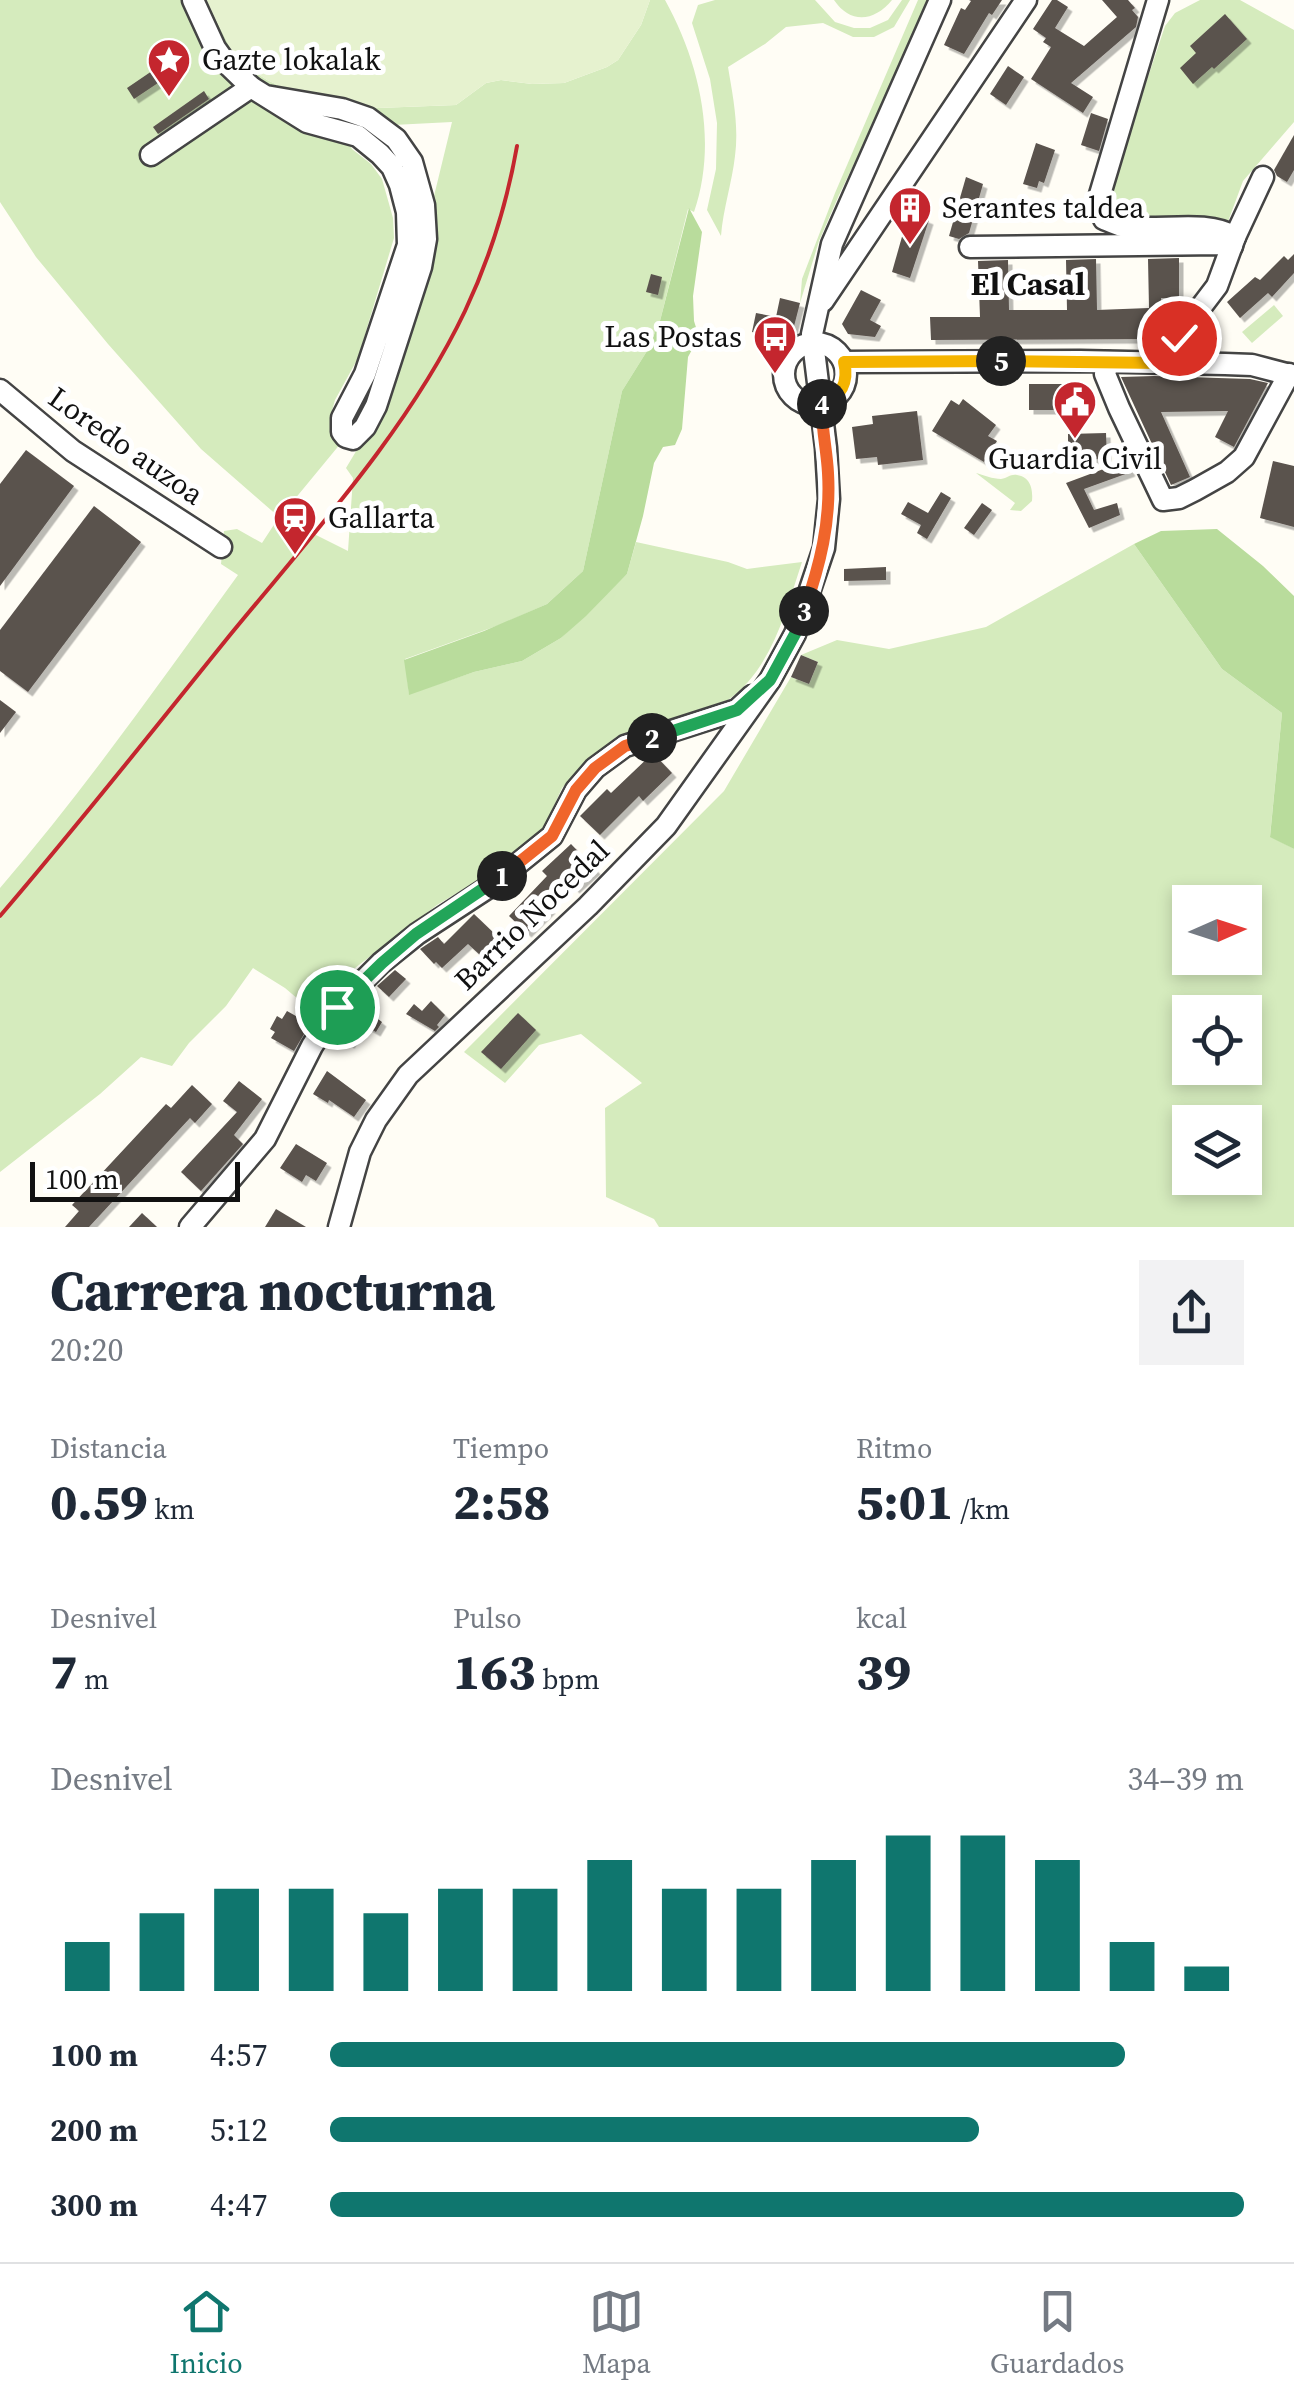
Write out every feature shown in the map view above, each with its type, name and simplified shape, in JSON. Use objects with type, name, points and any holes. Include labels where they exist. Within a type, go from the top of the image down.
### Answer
[{"type":"street","points":[[151,155],[258,91],[368,118],[405,149],[424,205],[426,239],[421,267],[376,406],[353,439],[342,432],[342,418],[365,374],[408,245],[400,185],[392,166],[358,136],[307,122],[258,91],[224,62],[193,0]]},
{"type":"street","points":[[190,1227],[265,1140],[312,1046],[337,1007],[382,963],[416,934],[489,887],[552,836],[576,790],[595,768],[625,746],[737,710],[770,680],[795,634],[824,548],[829,486],[812,334],[832,244],[940,0]]},
{"type":"street","points":[[817,310],[1026,0]]},
{"type":"street","points":[[1158,0],[1098,200],[1104,219],[1123,227],[1224,230],[1234,242]]},
{"type":"street","points":[[1162,363],[1217,286],[1262,176]]},
{"type":"street","points":[[970,247],[1234,242]]},
{"type":"street","points":[[832,244],[860,250]]},
{"type":"street","points":[[813,342],[832,347],[844,362],[846,380],[842,389],[821,404],[801,402],[787,387],[785,368],[794,350],[813,342]]},
{"type":"street","points":[[844,362],[1108,362],[1252,365],[1292,375],[1244,457],[1195,490],[1164,500],[1119,408],[1106,374],[1108,362]]},
{"type":"street","name":"Loredo auzoa","points":[[4,404],[221,547]]},
{"type":"street","name":"Barrio Nocedal","points":[[342,1227],[360,1152],[376,1120],[408,1075],[588,906],[666,826],[770,680]]},
{"type":"green space","points":[[0,0],[206,0],[233,53],[267,80],[286,89],[378,108],[456,105],[486,83],[564,83],[607,67],[618,60],[641,25],[650,0],[665,0],[696,76],[702,103],[705,158],[694,212],[688,209],[660,321],[622,391],[583,571],[547,604],[405,659],[409,694],[522,661],[561,638],[627,574],[636,542],[747,569],[802,562],[776,637],[743,687],[728,700],[616,737],[562,788],[544,828],[482,878],[437,905],[355,968],[318,1016],[253,968],[226,1006],[172,1066],[141,1057],[0,1172],[0,888],[93,773],[238,575],[221,564],[224,531],[237,529],[262,543],[279,517],[201,449],[108,344],[36,257],[0,202]],"holes":[[[319,111],[393,125],[452,122],[434,196],[425,281],[364,438],[346,468],[353,478],[348,551],[280,517],[341,443],[330,418],[335,400],[358,358],[394,238],[393,218],[382,179],[371,164],[352,149],[339,125],[317,121]]]},
{"type":"green space","points":[[206,0],[650,0],[641,25],[618,60],[607,67],[564,83],[486,83],[456,105],[378,108],[286,89],[267,80],[233,53]]},
{"type":"green space","points":[[715,0],[815,0],[835,22],[870,28],[888,20],[902,0],[910,0],[894,27],[874,37],[853,37],[823,23],[786,27],[728,67],[736,145],[721,236],[707,210],[716,169],[717,123],[710,79],[692,23],[698,5]]},
{"type":"green space","points":[[834,0],[892,0],[878,13],[862,17],[847,13]]},
{"type":"green space","points":[[918,0],[929,0],[819,241],[800,303],[802,279],[835,193]]},
{"type":"green space","points":[[1200,0],[1240,0],[1294,30],[1294,122],[1243,181],[1226,227],[1149,225],[1120,218],[1109,209],[1108,197],[1165,26],[1175,13]]},
{"type":"green space","points":[[689,208],[702,232],[693,296],[699,337],[688,357],[682,429],[675,445],[663,447],[654,463],[627,574],[561,638],[522,661],[474,672],[409,695],[404,660],[547,604],[583,571],[622,391],[660,321]]},
{"type":"green space","points":[[1274,305],[1283,316],[1252,343],[1242,332]]},
{"type":"green space","points":[[976,473],[998,479],[1022,476],[1030,485],[1032,501],[1021,511],[1010,510],[1015,503]]},
{"type":"green space","points":[[1217,529],[1294,596],[1294,849],[1270,837],[1282,713],[1222,669],[1134,544],[1161,531]]},
{"type":"green space","points":[[1134,544],[1222,669],[1282,713],[1270,836],[1294,849],[1294,1227],[659,1227],[654,1219],[606,1197],[605,1108],[642,1083],[581,1034],[539,1045],[505,1083],[464,1052],[724,791],[791,677],[809,684],[818,662],[801,655],[837,640],[889,649],[986,627]]},
{"type":"building","points":[[969,0],[1002,0],[992,15],[989,13],[964,54],[944,45],[961,8],[965,10]]},
{"type":"building","points":[[1052,0],[1068,7],[1055,28],[1084,46],[1117,17],[1102,0],[1128,0],[1138,17],[1136,27],[1071,83],[1093,97],[1083,113],[1031,79],[1051,47],[1033,29]]},
{"type":"building","points":[[1225,14],[1247,39],[1193,84],[1180,68],[1196,53],[1190,46]]},
{"type":"building","points":[[177,54],[185,65],[134,99],[127,88]]},
{"type":"building","points":[[1008,66],[1024,77],[1006,105],[990,94]]},
{"type":"building","points":[[204,91],[209,99],[158,134],[153,127]]},
{"type":"building","points":[[1091,113],[1108,119],[1099,151],[1081,145]]},
{"type":"building","points":[[1294,135],[1294,170],[1287,182],[1274,170]]},
{"type":"building","points":[[1036,143],[1055,150],[1044,183],[1039,181],[1037,188],[1023,184]]},
{"type":"building","name":"Serantes taldea","points":[[966,177],[983,184],[969,233],[959,239],[949,236]]},
{"type":"building","name":"Serantes taldea","points":[[909,212],[929,220],[910,278],[892,272]]},
{"type":"building","points":[[1294,254],[1294,273],[1272,297],[1268,293],[1240,318],[1227,302],[1255,277],[1260,280],[1284,256],[1288,260]]},
{"type":"building","points":[[1179,258],[1179,298],[1161,298],[1159,339],[931,340],[930,317],[980,317],[978,261],[1008,260],[1009,310],[1067,310],[1066,260],[1096,259],[1097,310],[1149,308],[1148,259]]},
{"type":"building","points":[[651,274],[662,277],[658,295],[646,292]]},
{"type":"building","points":[[861,290],[881,300],[870,320],[881,326],[875,337],[848,334],[842,324]]},
{"type":"building","points":[[780,298],[800,303],[792,334],[767,328],[766,336],[752,332],[756,313],[776,317]]},
{"type":"building","points":[[1121,377],[1268,383],[1234,447],[1215,437],[1228,411],[1161,412],[1190,477],[1171,485]]},
{"type":"building","points":[[1029,384],[1071,384],[1071,410],[1029,410]]},
{"type":"building","points":[[963,399],[996,425],[988,436],[997,441],[984,462],[932,431],[951,400],[959,405]]},
{"type":"building","points":[[917,411],[923,460],[878,465],[877,457],[856,459],[852,427],[873,424],[872,416]]},
{"type":"building","points":[[1106,433],[1107,459],[1068,460],[1068,434]]},
{"type":"building","points":[[26,450],[74,486],[0,586],[0,484]]},
{"type":"building","points":[[1125,461],[1131,472],[1084,489],[1094,510],[1117,503],[1120,515],[1089,528],[1066,483]]},
{"type":"building","points":[[1273,461],[1294,466],[1294,527],[1260,518]]},
{"type":"building","points":[[941,492],[951,498],[927,539],[917,533],[921,525],[901,514],[908,502],[928,513]]},
{"type":"building","points":[[982,503],[992,510],[974,535],[964,528]]},
{"type":"building","points":[[94,506],[141,542],[28,692],[0,671],[0,630]]},
{"type":"building","points":[[886,567],[886,580],[844,581],[844,569]]},
{"type":"building","points":[[801,655],[818,662],[809,684],[791,677]]},
{"type":"building","points":[[0,700],[16,712],[0,733]]},
{"type":"building","points":[[653,753],[672,773],[643,801],[639,796],[600,835],[580,816]]},
{"type":"building","points":[[571,844],[596,870],[575,889],[567,880],[544,902],[551,909],[527,933],[509,916],[547,876],[542,871]]},
{"type":"building","points":[[474,914],[498,937],[480,955],[468,944],[442,968],[420,949],[438,937],[444,944]]},
{"type":"building","points":[[395,970],[406,979],[389,997],[377,986]]},
{"type":"building","points":[[431,1001],[445,1015],[435,1031],[406,1014],[414,1004],[422,1011]]},
{"type":"building","points":[[359,1005],[382,1022],[376,1032],[362,1024],[350,1044],[335,1035]]},
{"type":"building","points":[[287,1011],[310,1024],[294,1051],[271,1038],[275,1032],[270,1029],[277,1016],[282,1019]]},
{"type":"building","points":[[518,1013],[536,1030],[501,1069],[481,1052]]},
{"type":"building","points":[[327,1071],[366,1100],[354,1117],[313,1094]]},
{"type":"building","points":[[239,1081],[262,1099],[234,1135],[243,1144],[201,1191],[181,1172],[237,1112],[223,1101]]},
{"type":"building","points":[[192,1085],[212,1104],[195,1123],[190,1118],[89,1227],[65,1227],[79,1211],[72,1205],[166,1104],[171,1108]]},
{"type":"building","points":[[296,1144],[327,1163],[316,1181],[306,1175],[302,1182],[280,1168]]},
{"type":"building","points":[[276,1209],[306,1227],[265,1227]]},
{"type":"building","points":[[142,1213],[157,1227],[129,1227]]},
{"type":"railway","points":[[0,916],[326,520],[388,439],[465,311],[503,209],[517,146]]},
{"type":"place","name":"Gazte lokalak","points":[[169,98]]},
{"type":"place","name":"Serantes taldea","points":[[910,246]]},
{"type":"place","name":"Las Postas","points":[[775,375]]},
{"type":"place","name":"Guardia Civil","points":[[1075,440]]},
{"type":"place","name":"Gallarta","points":[[295,556]]},
{"type":"district","name":"El Casal","points":[[1028,284]]},
{"type":"route","points":[[337,1007],[416,934],[489,887],[552,836],[576,790],[595,768],[625,746],[737,710],[770,680],[795,634],[824,548],[829,498],[821,404],[830,402],[842,389],[846,380],[844,362],[1162,363],[1179,338]]}]
